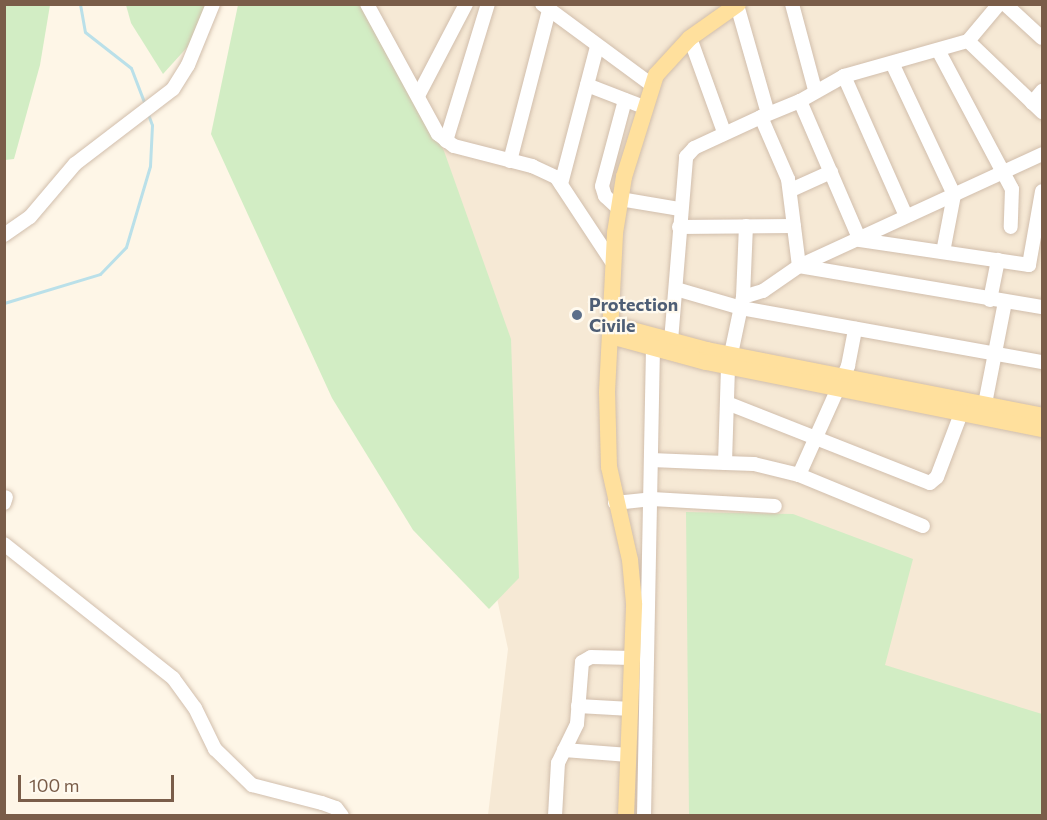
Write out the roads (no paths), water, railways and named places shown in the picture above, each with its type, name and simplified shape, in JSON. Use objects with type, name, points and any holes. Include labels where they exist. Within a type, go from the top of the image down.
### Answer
[{"type":"main road","points":[[626,816],[633,658],[640,624],[630,560],[615,503],[608,432],[612,262],[619,204],[652,84],[669,56],[737,5]]},
{"type":"main road","points":[[611,330],[671,341],[706,356]]},
{"type":"main road","points":[[611,330],[653,349],[706,356],[964,406],[1042,429]]},
{"type":"main road","points":[[984,411],[1042,416]]},
{"type":"street","points":[[4,235],[30,217],[75,164],[166,95],[188,65],[213,4]]},
{"type":"street","points":[[367,4],[446,141],[550,173],[561,184],[612,262]]},
{"type":"street","points":[[418,94],[466,4]]},
{"type":"street","points":[[446,141],[488,4]]},
{"type":"street","points":[[792,4],[814,90]]},
{"type":"street","points":[[671,341],[680,209],[687,154],[724,132],[800,101],[814,90],[844,76],[968,41],[999,4]]},
{"type":"street","points":[[1005,4],[1042,38]]},
{"type":"street","points":[[737,5],[765,115],[791,190],[798,266]]},
{"type":"street","points":[[510,161],[546,7],[597,47],[652,84]]},
{"type":"street","points":[[690,38],[724,132]]},
{"type":"street","points":[[968,41],[1042,112]]},
{"type":"street","points":[[561,184],[597,47]]},
{"type":"street","points":[[938,50],[1013,195],[1011,228]]},
{"type":"street","points":[[891,63],[954,195],[943,252]]},
{"type":"street","points":[[844,76],[906,216]]},
{"type":"street","points":[[587,85],[644,107]]},
{"type":"street","points":[[1032,103],[1042,92]]},
{"type":"street","points":[[625,100],[602,186],[605,196],[619,204],[680,209]]},
{"type":"street","points":[[800,101],[860,240]]},
{"type":"street","points":[[742,302],[763,291],[798,266],[860,240],[906,216],[1042,154]]},
{"type":"street","points":[[791,190],[831,172]]},
{"type":"street","points":[[860,240],[1036,266],[1042,191]]},
{"type":"street","points":[[680,226],[794,226]]},
{"type":"street","points":[[725,463],[730,361],[742,302],[746,226]]},
{"type":"street","points":[[990,300],[998,260]]},
{"type":"street","points":[[798,266],[1042,307]]},
{"type":"street","points":[[676,289],[855,329],[997,356],[1042,362]]},
{"type":"street","points":[[984,411],[997,356],[1005,302]]},
{"type":"street","points":[[799,475],[813,436],[840,381],[855,329]]},
{"type":"street","points":[[644,816],[640,624],[652,499],[653,349]]},
{"type":"street","points":[[727,403],[930,483],[937,477],[964,406]]},
{"type":"street","points":[[651,460],[754,464],[799,475],[923,526]]},
{"type":"street","points":[[615,503],[652,499],[775,506]]},
{"type":"street","points":[[4,544],[172,678],[195,708],[215,749],[247,782],[265,791],[336,808],[342,816]]},
{"type":"street","points":[[555,816],[557,772],[564,750],[576,729],[583,660],[591,657],[633,658]]},
{"type":"street","points":[[578,706],[631,710]]},
{"type":"street","points":[[564,750],[629,755]]},
{"type":"waterway","points":[[80,4],[85,32],[131,68],[145,105]]},
{"type":"waterway","points":[[4,303],[100,274],[126,247],[150,166],[152,125],[148,114]]},
{"type":"place","name":"Protection Civile","points":[[577,315]]}]
